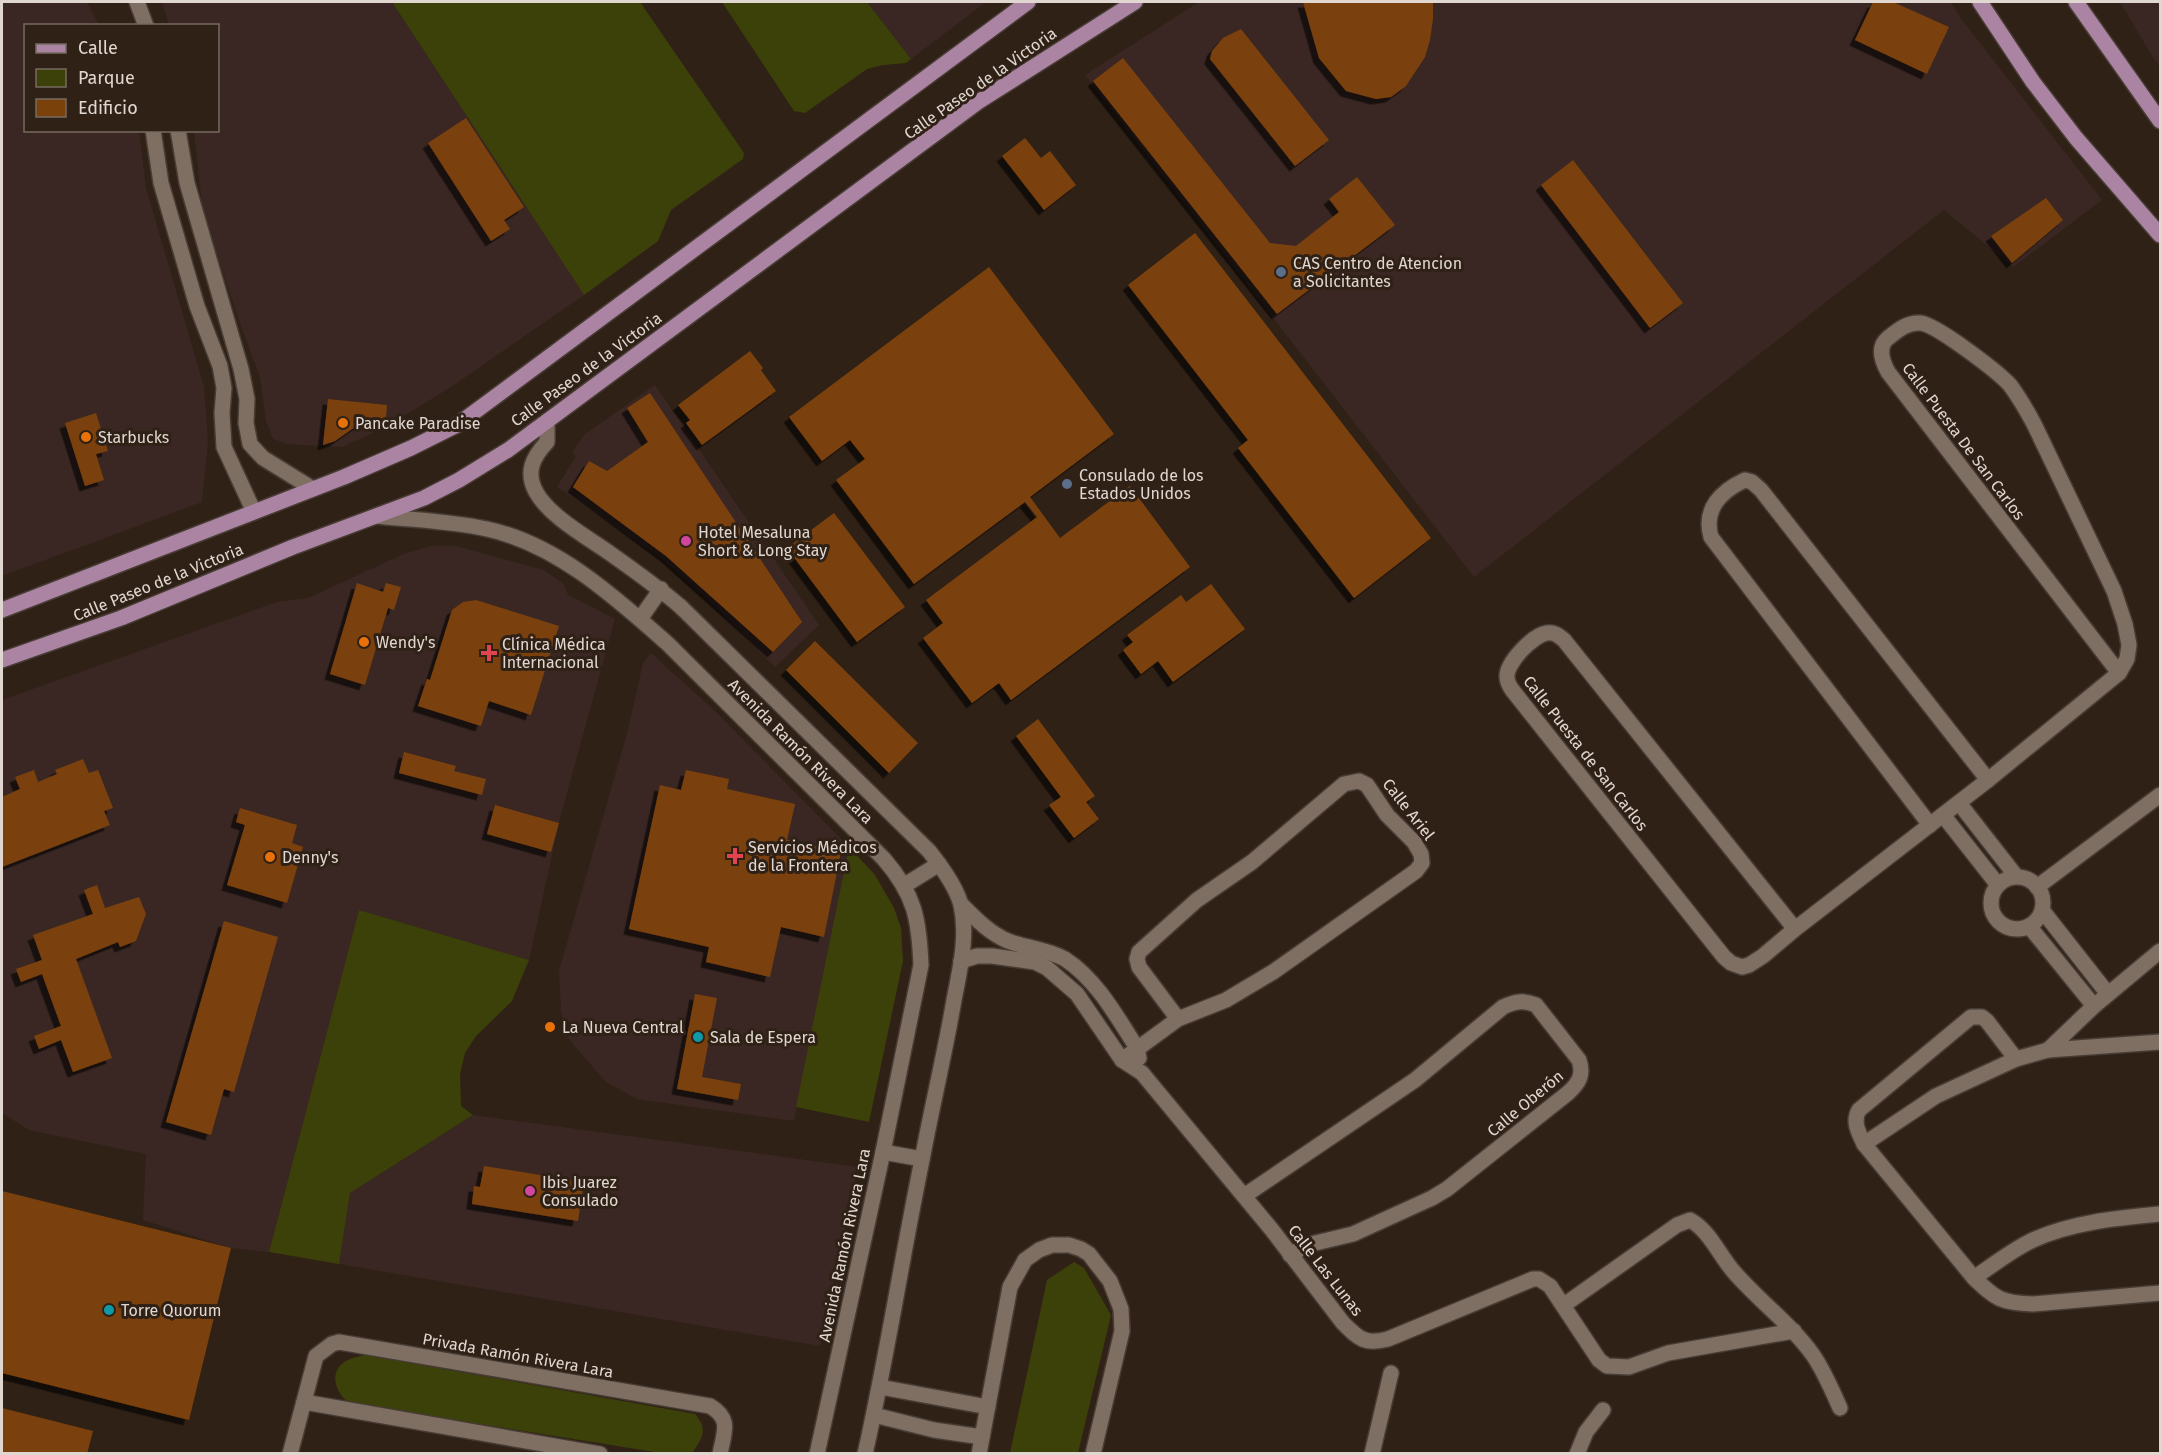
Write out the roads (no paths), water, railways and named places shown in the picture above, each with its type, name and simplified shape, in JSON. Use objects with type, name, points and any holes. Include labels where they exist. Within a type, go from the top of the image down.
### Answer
[{"type":"main road","name":"Calle Paseo de la Victoria","points":[[2,610],[313,489],[411,448],[458,425],[1028,2]]},
{"type":"main road","name":"Calle Paseo de la Victoria","points":[[2,660],[121,618],[293,547],[424,498],[459,480],[494,459],[547,421],[978,102],[1135,2]]},
{"type":"main road","points":[[1980,2],[2033,82],[2076,138],[2160,235]]},
{"type":"main road","points":[[2076,2],[2160,121]]},
{"type":"street","points":[[137,2],[145,24]]},
{"type":"street","points":[[153,132],[161,183],[197,306],[222,377],[224,447],[254,512]]},
{"type":"street","points":[[178,132],[187,183],[241,369],[247,399],[247,435],[250,444],[262,458],[313,489]]},
{"type":"street","name":"Calle Puesta De San Carlos","points":[[1912,323],[1934,327],[1995,371],[2020,401],[2034,424],[2114,591],[2129,645],[2127,659],[2119,673],[1888,372],[1881,352],[1885,341],[1902,328],[1912,323]]},
{"type":"street","name":"Avenida Ramón Rivera Lara","points":[[547,421],[547,442],[535,454],[530,476],[536,492],[544,503],[570,525],[661,589],[929,851],[939,864],[961,904],[963,927],[961,961],[945,1053],[922,1159],[880,1386],[865,1454]]},
{"type":"street","points":[[1930,825],[1710,537],[1707,524],[1709,513],[1716,501],[1735,484],[1745,480],[1752,482],[1761,490],[1988,780]]},
{"type":"street","name":"Avenida Ramón Rivera Lara","points":[[377,516],[488,529],[528,543],[567,564],[640,619],[676,653],[884,859],[905,885],[915,913],[920,937],[921,965],[817,1454]]},
{"type":"street","points":[[640,619],[661,589]]},
{"type":"street","name":"Calle Puesta de San Carlos","points":[[1550,633],[1557,634],[1564,640],[1795,929],[1749,965],[1737,965],[1724,957],[1512,691],[1507,678],[1510,664],[1535,637],[1550,633]]},
{"type":"street","points":[[1795,929],[1959,803],[2119,673]]},
{"type":"street","name":"Calle Ariel","points":[[1122,1060],[1178,1019],[1226,1000],[1273,972],[1416,871],[1422,863],[1421,854],[1414,842],[1387,815],[1367,785],[1359,781],[1344,784],[1252,862],[1197,900],[1139,952],[1137,959],[1139,968],[1178,1019]]},
{"type":"street","points":[[2037,887],[2160,795]]},
{"type":"street","points":[[1959,803],[2016,876]]},
{"type":"street","points":[[1943,815],[1998,885]]},
{"type":"street","points":[[905,885],[939,864]]},
{"type":"street","points":[[2016,876],[2031,881],[2037,887],[2041,894],[2042,910],[2038,918],[2029,926],[2009,928],[1996,919],[1990,903],[1991,895],[1998,885],[2016,876]]},
{"type":"street","name":"Calle Las Lunas","points":[[961,904],[982,925],[998,936],[1055,955],[1078,969],[1102,995],[1137,1048],[1142,1073]]},
{"type":"street","points":[[2042,910],[2108,994]]},
{"type":"street","points":[[2029,926],[2094,1006]]},
{"type":"street","points":[[2048,1050],[2094,1006],[2160,951]]},
{"type":"street","name":"Calle Las Lunas","points":[[961,961],[977,956],[992,956],[1035,962],[1047,968],[1077,994],[1122,1060],[1142,1073],[1244,1196],[1343,1323],[1366,1342],[1388,1339],[1533,1279],[1539,1279],[1550,1286],[1599,1360],[1607,1366],[1617,1368],[1629,1367],[1668,1353],[1794,1331]]},
{"type":"street","name":"Calle Oberón","points":[[1244,1196],[1414,1080],[1503,1007],[1514,1002],[1526,1001],[1536,1005],[1579,1060],[1582,1068],[1581,1076],[1568,1093],[1447,1189],[1353,1234],[1307,1245],[1290,1255]]},
{"type":"street","points":[[2016,1059],[1987,1021],[1982,1017],[1971,1017],[1859,1110],[1856,1115],[1856,1124],[1864,1144],[1974,1278],[1993,1297],[2033,1304],[2160,1293]]},
{"type":"street","points":[[1864,1144],[1936,1096],[2016,1059],[2048,1050],[2160,1041]]},
{"type":"street","points":[[883,1152],[922,1159]]},
{"type":"street","points":[[1974,1278],[2034,1240],[2062,1230],[2112,1219],[2160,1214]]},
{"type":"street","points":[[1564,1305],[1677,1224],[1690,1220],[1702,1228],[1732,1271],[1794,1331],[1827,1378],[1840,1408]]},
{"type":"street","points":[[979,1454],[1010,1287],[1025,1260],[1039,1250],[1052,1245],[1069,1245],[1089,1254],[1110,1281],[1122,1317],[1122,1330],[1093,1454]]},
{"type":"street","name":"Privada Ramón Rivera Lara","points":[[290,1454],[316,1356],[332,1344],[339,1342],[710,1406],[722,1414],[726,1422],[720,1454]]},
{"type":"street","points":[[1372,1454],[1391,1373]]},
{"type":"street","points":[[880,1386],[988,1407]]},
{"type":"street","points":[[304,1402],[600,1454]]},
{"type":"street","points":[[1577,1454],[1586,1432],[1603,1410]]},
{"type":"street","points":[[874,1415],[934,1430],[982,1437]]},
{"type":"place","name":"CAS Centro de Atencion a Solicitantes","points":[[1281,272]]},
{"type":"place","name":"Pancake Paradise","points":[[343,423]]},
{"type":"place","name":"Starbucks","points":[[86,437]]},
{"type":"place","name":"Consulado de los Estados Unidos","points":[[1067,484]]},
{"type":"place","name":"Hotel Mesaluna Short & Long Stay","points":[[686,541]]},
{"type":"place","name":"Wendy's","points":[[364,642]]},
{"type":"place","name":"Clínica Médica Internacional","points":[[489,653]]},
{"type":"place","name":"Servicios Médicos de la Frontera","points":[[735,856]]},
{"type":"place","name":"Denny's","points":[[270,857]]},
{"type":"place","name":"La Nueva Central","points":[[550,1027]]},
{"type":"place","name":"Sala de Espera","points":[[698,1037]]},
{"type":"place","name":"Ibis Juarez Consulado","points":[[530,1191]]},
{"type":"place","name":"Torre Quorum","points":[[109,1310]]}]
